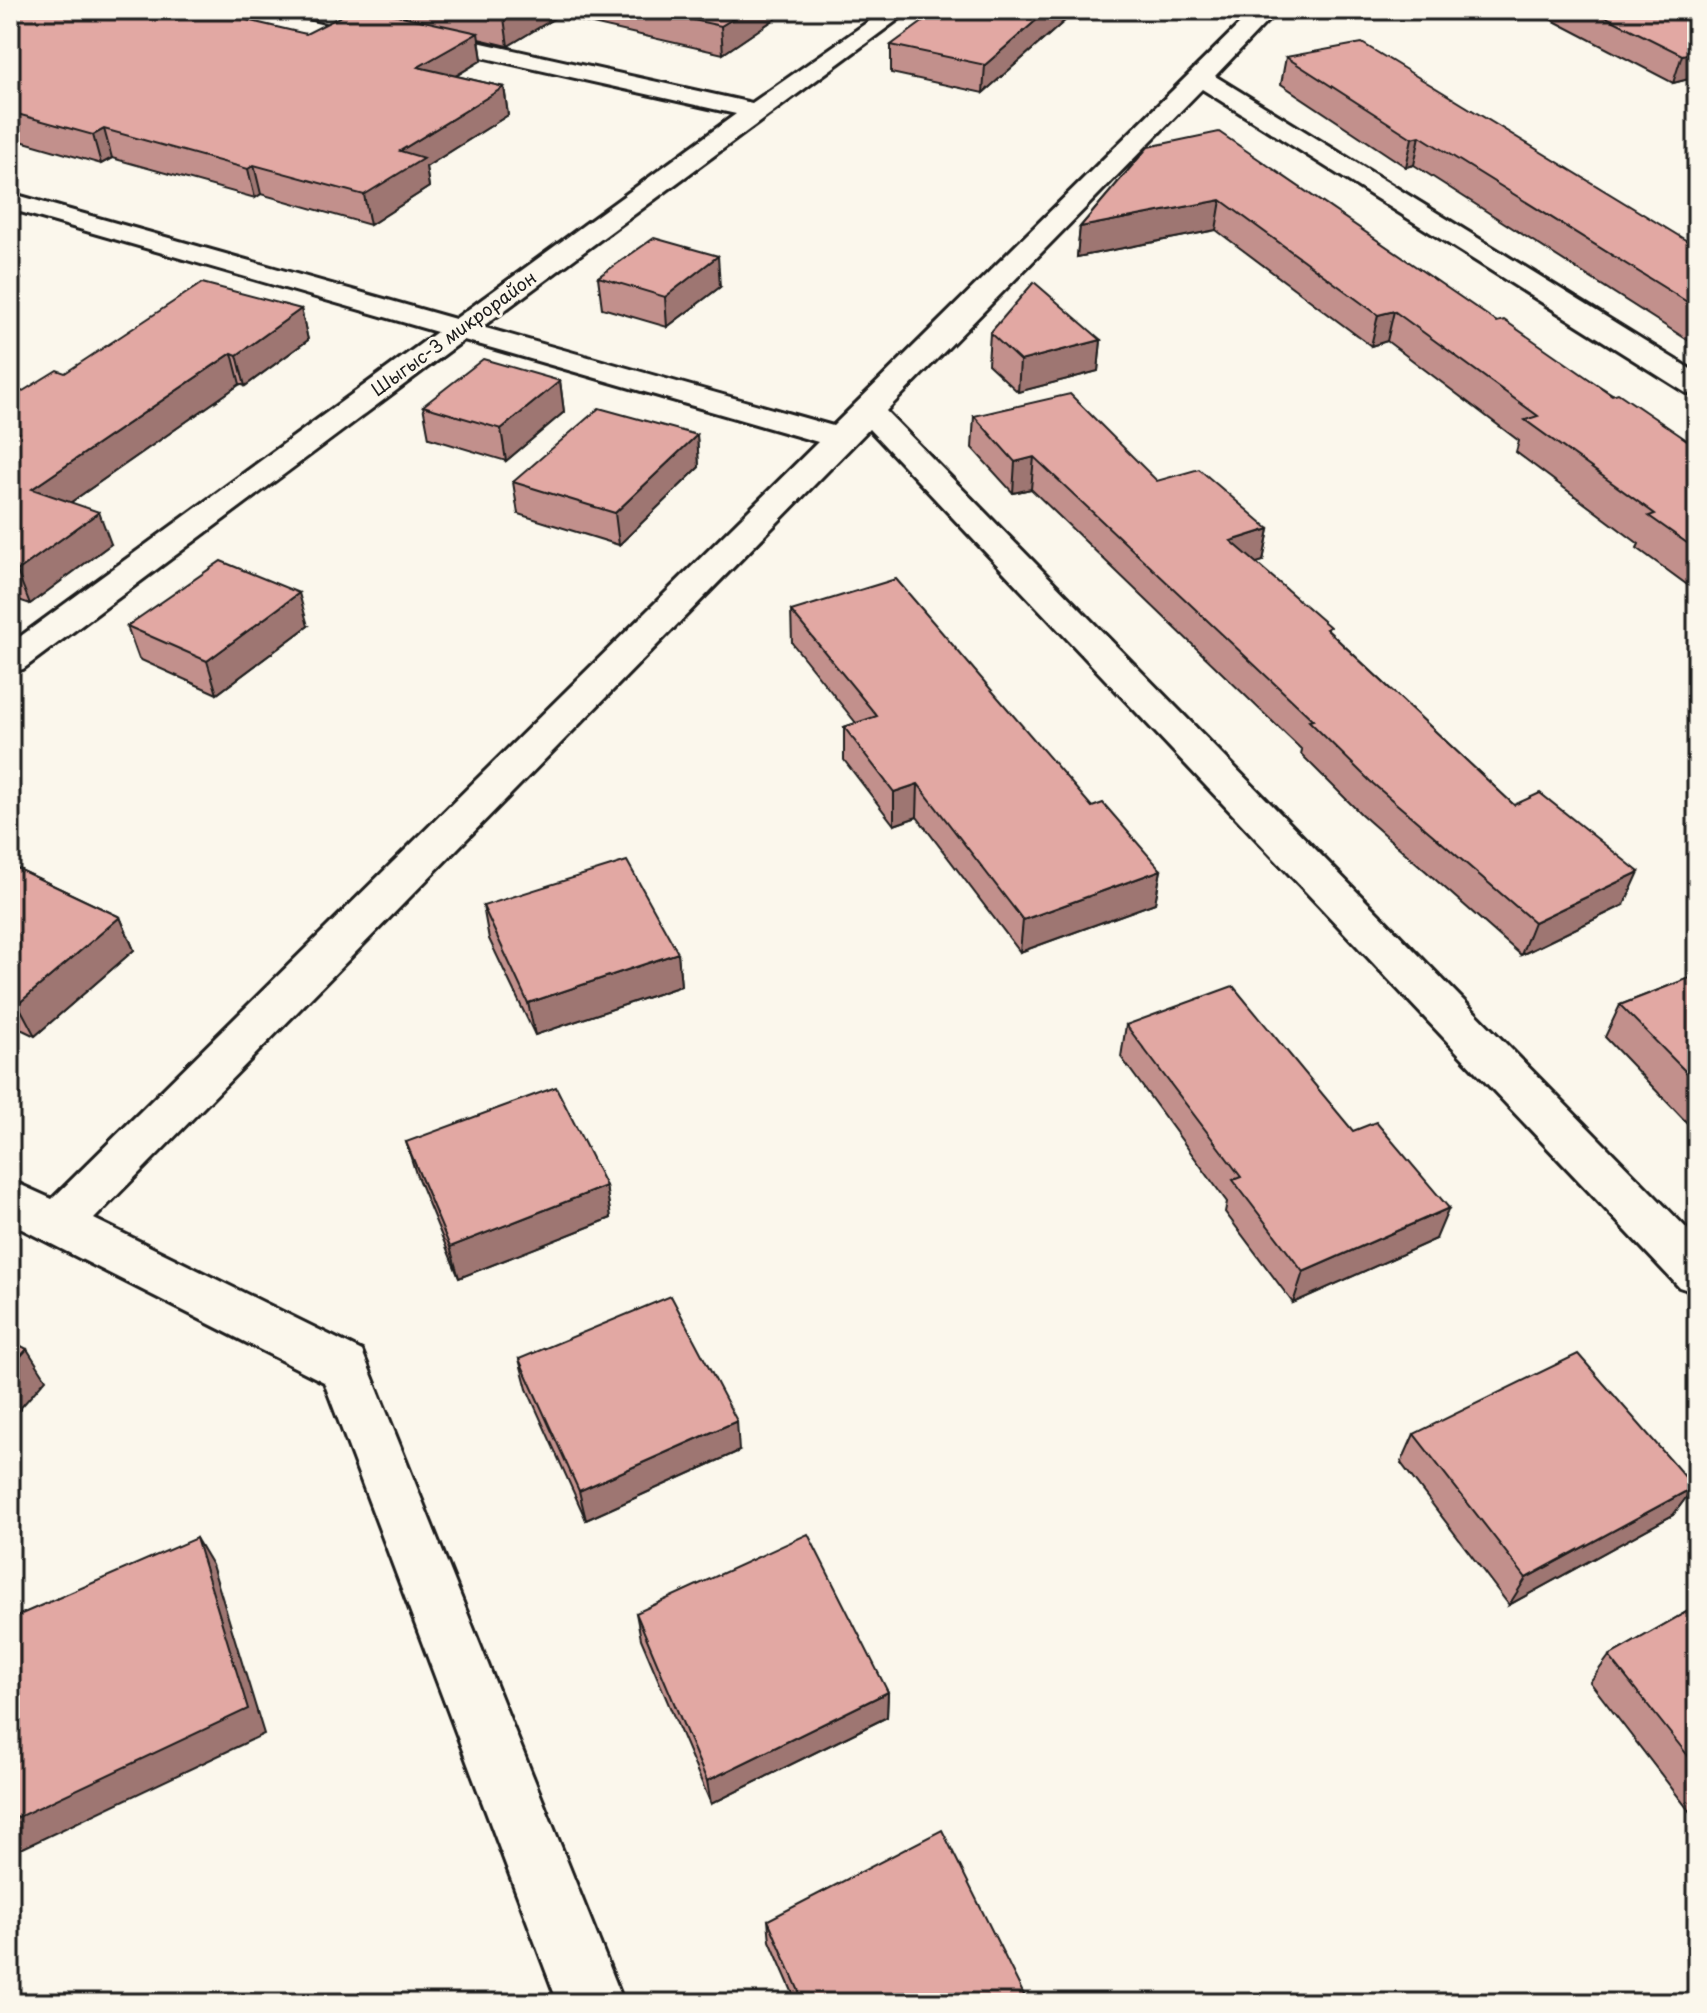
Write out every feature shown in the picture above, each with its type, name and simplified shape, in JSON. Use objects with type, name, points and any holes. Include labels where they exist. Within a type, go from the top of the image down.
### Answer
[{"type":"street","name":"Шыгыс-3 микрорайон","points":[[10,661],[756,111],[900,10]]},
{"type":"street","points":[[591,2003],[344,1367],[34,1212],[840,438],[1267,10]]},
{"type":"street","points":[[315,11],[756,111]]},
{"type":"street","points":[[1199,77],[1697,386]]},
{"type":"street","points":[[10,201],[840,438]]},
{"type":"street","points":[[868,410],[1697,1272]]},
{"type":"building","points":[[10,10],[204,10],[306,34],[353,10],[374,10],[478,33],[418,67],[504,87],[400,151],[424,158],[364,195],[254,165],[248,169],[104,129],[93,135],[10,112]]},
{"type":"building","points":[[465,10],[519,10],[504,18]]},
{"type":"building","points":[[647,10],[747,10],[721,26]]},
{"type":"building","points":[[939,10],[1048,10],[985,65],[891,45]]},
{"type":"building","points":[[1592,10],[1697,10],[1697,52],[1682,55]]},
{"type":"building","points":[[1362,43],[1697,247],[1697,308],[1420,136],[1412,138],[1286,57]]},
{"type":"building","points":[[1219,132],[1497,322],[1504,320],[1612,395],[1618,393],[1697,447],[1697,550],[1649,516],[1655,514],[1525,420],[1538,416],[1394,311],[1378,315],[1221,200],[1080,227],[1148,147]]},
{"type":"building","points":[[654,238],[718,256],[665,297],[598,277]]},
{"type":"building","points":[[1034,282],[1101,340],[1020,361],[990,333]]},
{"type":"building","points":[[202,283],[301,309],[237,355],[232,353],[32,489],[99,512],[17,571],[10,569],[10,438],[19,433],[10,430],[10,399],[57,370],[65,373]]},
{"type":"building","points":[[483,359],[560,381],[501,429],[423,406]]},
{"type":"building","points":[[1070,394],[1157,481],[1199,469],[1269,529],[1231,541],[1330,627],[1326,629],[1514,805],[1540,793],[1639,872],[1534,922],[1370,781],[1309,721],[1313,720],[1034,457],[1015,462],[974,416]]},
{"type":"building","points":[[599,408],[697,435],[615,513],[513,482]]},
{"type":"building","points":[[221,561],[299,593],[207,661],[127,626]]},
{"type":"building","points":[[896,579],[1092,807],[1103,803],[1161,870],[1023,920],[918,784],[894,792],[844,727],[877,716],[791,611]]},
{"type":"building","points":[[627,861],[678,953],[528,1003],[483,906]]},
{"type":"building","points":[[10,865],[120,917],[18,1004],[10,1000]]},
{"type":"building","points":[[1697,975],[1697,1083],[1620,1005]]},
{"type":"building","points":[[1233,986],[1353,1131],[1376,1122],[1449,1208],[1303,1272],[1233,1180],[1241,1177],[1126,1025]]},
{"type":"building","points":[[556,1087],[606,1186],[450,1247],[406,1142]]},
{"type":"building","points":[[671,1296],[737,1421],[579,1491],[519,1359]]},
{"type":"building","points":[[10,1340],[27,1349],[10,1368]]},
{"type":"building","points":[[1578,1354],[1694,1487],[1526,1578],[1414,1434]]},
{"type":"building","points":[[808,1534],[888,1692],[707,1781],[636,1613]]},
{"type":"building","points":[[196,1538],[248,1709],[10,1821],[10,1619]]},
{"type":"building","points":[[1697,1606],[1697,1767],[1609,1656]]},
{"type":"building","points":[[942,1830],[1028,2003],[804,2003],[768,1920]]}]
